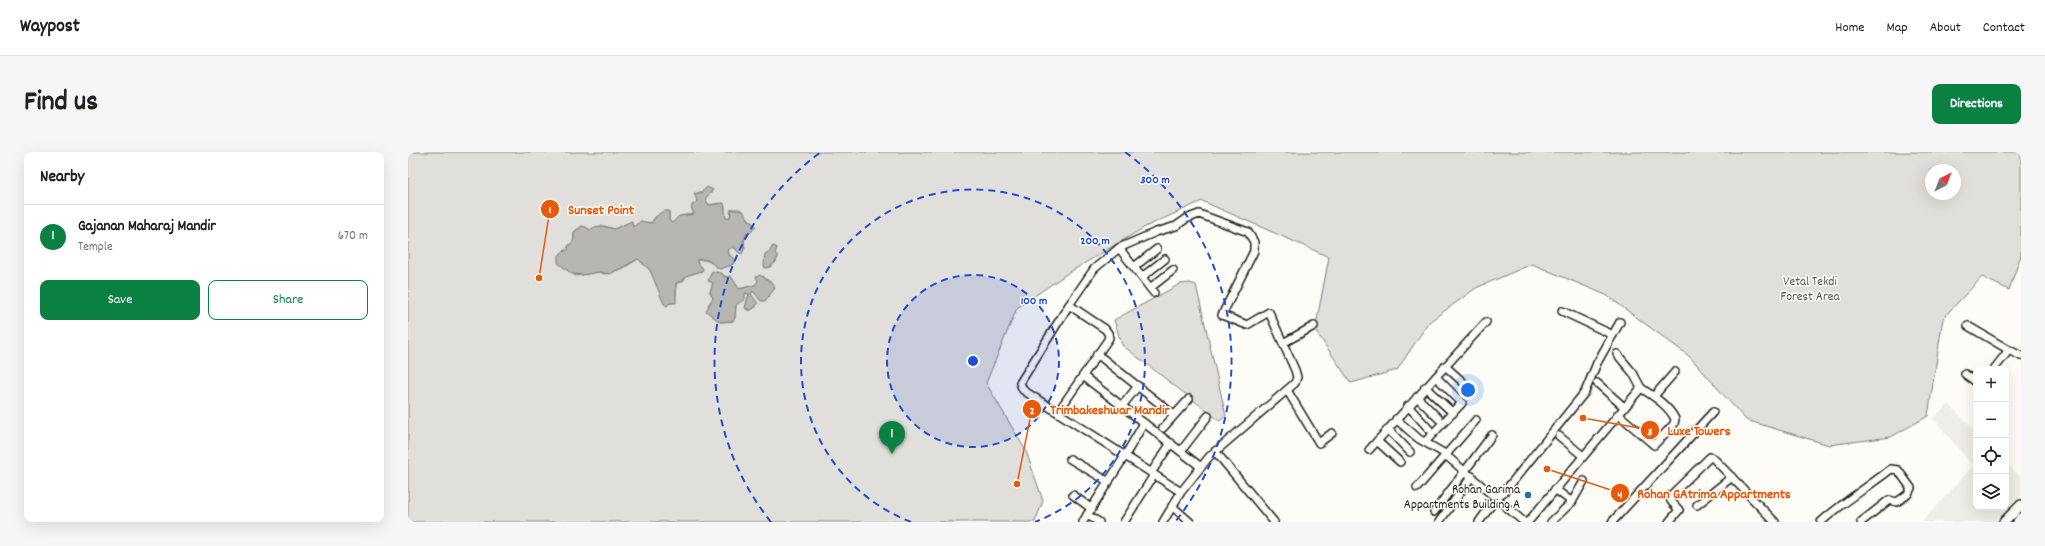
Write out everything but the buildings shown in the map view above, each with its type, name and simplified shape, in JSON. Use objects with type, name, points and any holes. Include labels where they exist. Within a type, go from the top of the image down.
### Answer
[{"type":"main road","points":[[2004,522],[2021,505]]},
{"type":"main road","points":[[2018,522],[2021,518]]},
{"type":"street","points":[[1163,522],[1181,492],[1201,467],[1215,452],[1295,383],[1297,377],[1269,312],[1247,325],[1222,315],[1254,251],[1254,242],[1248,232],[1199,214],[1186,219],[1176,226],[1156,232],[1119,248],[1094,269],[1020,382],[1023,390],[1181,492]]},
{"type":"street","points":[[1119,248],[1152,290],[1173,270]]},
{"type":"street","points":[[1134,267],[1157,249]]},
{"type":"street","points":[[1142,277],[1165,259]]},
{"type":"street","points":[[1058,412],[1097,354],[1107,342],[1108,333],[1069,305]]},
{"type":"street","points":[[1562,311],[1613,335]]},
{"type":"street","points":[[1369,450],[1486,322]]},
{"type":"street","points":[[1479,522],[1496,497],[1505,490],[1584,392],[1597,363],[1620,322]]},
{"type":"street","points":[[1283,343],[1314,326]]},
{"type":"street","points":[[1968,326],[2021,356]]},
{"type":"street","points":[[1996,366],[2008,350]]},
{"type":"street","points":[[1097,354],[1174,416]]},
{"type":"street","points":[[1617,354],[1633,373],[1641,388],[1654,396],[1672,413],[1675,419],[1674,424],[1654,446],[1618,414]]},
{"type":"street","points":[[1445,366],[1473,391]]},
{"type":"street","points":[[1654,396],[1675,372]]},
{"type":"street","points":[[1965,374],[1973,380]]},
{"type":"street","points":[[1083,376],[1201,467]]},
{"type":"street","points":[[1425,442],[1461,404],[1461,401],[1436,376]]},
{"type":"street","points":[[1597,383],[1624,407]]},
{"type":"street","points":[[1122,406],[1138,386]]},
{"type":"street","points":[[1425,387],[1453,413]]},
{"type":"street","points":[[1528,522],[1641,388]]},
{"type":"street","points":[[1286,390],[1319,443],[1332,433]]},
{"type":"street","points":[[1417,396],[1439,419]]},
{"type":"street","points":[[1163,428],[1189,399]]},
{"type":"street","points":[[1408,406],[1429,429]]},
{"type":"street","points":[[1612,522],[1713,412]]},
{"type":"street","points":[[1181,451],[1208,416]]},
{"type":"street","points":[[1396,419],[1425,442],[1446,455],[1524,522]]},
{"type":"street","points":[[1417,488],[1476,420]]},
{"type":"street","points":[[1083,522],[1144,423]]},
{"type":"street","points":[[1388,429],[1410,452]]},
{"type":"street","points":[[1434,512],[1492,435]]},
{"type":"street","points":[[1558,436],[1583,456]]},
{"type":"street","points":[[1377,441],[1400,462]]},
{"type":"street","points":[[1124,522],[1171,443]]},
{"type":"street","points":[[1215,452],[1274,522]]},
{"type":"street","points":[[1669,522],[1679,510],[1671,501],[1670,496],[1708,458],[1713,458],[1775,522]]},
{"type":"street","points":[[1070,459],[1109,482]]},
{"type":"street","points":[[1821,522],[1845,502],[1891,469],[1898,470],[1911,488],[1908,494],[1897,502],[1889,500],[1861,522]]},
{"type":"street","points":[[1439,522],[1472,476]]},
{"type":"street","points":[[1697,505],[1732,477]]},
{"type":"street","points":[[1551,522],[1572,502],[1584,481]]},
{"type":"street","points":[[1555,489],[1572,502]]},
{"type":"street","points":[[1073,495],[1099,522]]},
{"type":"street","points":[[1172,506],[1190,522]]},
{"type":"shaded area","points":[[707,187],[713,190],[705,199],[709,205],[724,203],[726,218],[730,217],[731,209],[743,211],[756,227],[750,233],[746,234],[743,241],[744,250],[742,254],[738,252],[734,246],[728,250],[729,255],[735,259],[732,265],[720,269],[707,260],[697,260],[697,263],[703,270],[686,276],[684,280],[676,283],[676,303],[670,303],[667,306],[664,304],[650,270],[638,259],[610,274],[599,272],[582,275],[572,274],[558,263],[558,257],[562,252],[568,250],[569,245],[574,240],[574,232],[582,226],[590,230],[595,227],[603,226],[614,229],[632,221],[633,227],[641,221],[651,223],[658,214],[666,211],[669,211],[669,220],[672,223],[679,216],[694,214],[691,207],[697,201],[694,193],[701,193]]},
{"type":"shaded area","points":[[773,246],[777,248],[775,253],[778,256],[771,266],[765,268],[765,254],[770,251]]},
{"type":"shaded area","points":[[712,271],[723,274],[724,277],[731,276],[739,289],[755,285],[758,281],[756,277],[760,275],[772,283],[775,288],[765,301],[761,301],[753,291],[751,294],[758,304],[751,310],[745,308],[749,294],[745,293],[745,299],[736,305],[735,318],[733,321],[720,322],[706,311],[713,298],[710,292],[713,283],[708,281]]},
{"type":"shaded area","points":[[1949,404],[1973,429],[1973,466],[1933,418]]},
{"type":"shaded area","points":[[2009,465],[2021,478],[2021,496],[2009,508]]},
{"type":"shaded area","points":[[1973,466],[1973,510],[2008,510],[1996,522],[1922,522]]},
{"type":"green space","name":"Vetal Tekdi Forest Area","points":[[408,152],[2021,152],[2021,255],[2009,290],[1982,277],[1943,318],[1928,416],[1891,437],[1829,445],[1746,420],[1689,356],[1606,295],[1532,264],[1476,288],[1429,322],[1397,370],[1351,383],[1315,330],[1329,257],[1202,201],[1145,227],[1065,275],[1017,308],[986,383],[1026,451],[1043,501],[1035,522],[408,522]],"holes":[[[703,191],[712,192],[706,196],[705,199],[709,205],[720,203],[725,207],[724,216],[726,218],[730,217],[731,209],[740,209],[756,227],[746,236],[744,241],[745,248],[735,249],[732,246],[728,250],[729,255],[735,260],[734,263],[723,268],[705,260],[697,260],[697,263],[702,267],[702,271],[685,276],[682,282],[676,283],[676,295],[673,303],[670,303],[667,306],[650,270],[638,259],[624,268],[605,274],[599,272],[575,276],[564,251],[574,240],[574,232],[582,226],[590,230],[602,226],[614,229],[630,222],[633,227],[642,223],[651,223],[655,217],[669,212],[669,220],[672,223],[681,216],[694,214],[692,205],[697,202],[697,193]],[[773,246],[777,248],[775,253],[778,257],[776,262],[768,268],[764,258]],[[716,272],[733,280],[739,289],[755,285],[763,276],[769,289],[767,298],[760,299],[753,290],[751,294],[756,307],[749,311],[745,308],[749,294],[745,293],[744,297],[736,305],[735,318],[733,321],[720,322],[712,316],[708,305],[713,298],[710,292],[713,283],[710,276]]]},
{"type":"green space","points":[[1190,283],[1196,285],[1226,416],[1220,421],[1122,345],[1114,320],[1180,284]]},
{"type":"place","name":"Sunset Point","points":[[539,278]]},
{"type":"place","name":"Luxe Towers","points":[[1583,418]]},
{"type":"place","name":"Gajanan Maharaj Mandir","points":[[892,454]]},
{"type":"place","name":"Rohan GAtrima Appartments","points":[[1547,469]]},
{"type":"place","name":"Trimbakeshwar Mandir","points":[[1017,484]]},
{"type":"place","name":"Rohan Garima Appartments Building A","points":[[1528,495]]}]
